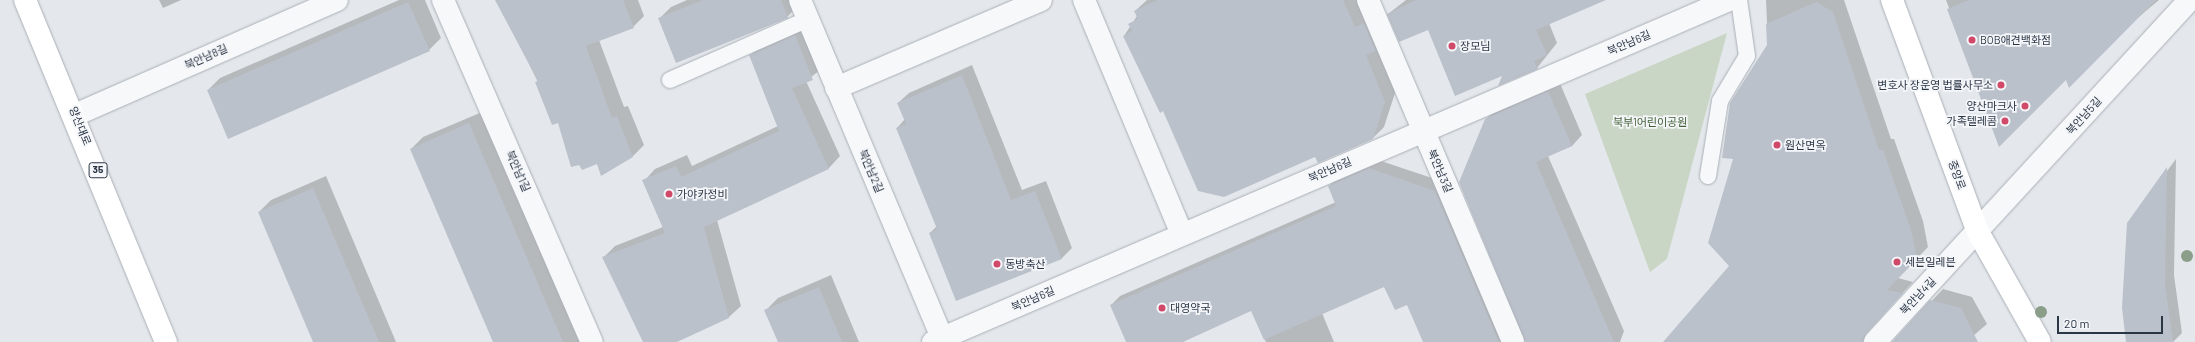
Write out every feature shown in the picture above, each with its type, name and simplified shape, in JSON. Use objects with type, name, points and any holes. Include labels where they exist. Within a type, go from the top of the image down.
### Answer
[{"type":"main road","name":"양산대로","points":[[25,0],[75,115],[166,342]]},
{"type":"main road","name":"중앙로","points":[[1892,0],[1978,232],[2040,342]]},
{"type":"street","name":"북안남8길","points":[[75,115],[337,0]]},
{"type":"street","name":"북안남1길","points":[[443,0],[592,342]]},
{"type":"street","points":[[836,88],[1041,0]]},
{"type":"street","points":[[1084,0],[1182,234]]},
{"type":"street","name":"북안남3길","points":[[1368,0],[1513,342]]},
{"type":"street","name":"북안남6길","points":[[940,341],[1182,234],[1729,0]]},
{"type":"street","name":"북안남5길","points":[[1978,232],[2190,0]]},
{"type":"street","name":"북안남2길","points":[[804,10],[940,341]]},
{"type":"street","name":"북안남4길","points":[[1875,342],[1978,232]]},
{"type":"lane","points":[[1708,176],[1720,101],[1747,56],[1739,0]]},
{"type":"lane","points":[[670,80],[804,10]]},
{"type":"green space","name":"북부1어린이공원","points":[[1727,33],[1667,259],[1650,272],[1585,94]]},
{"type":"building","points":[[495,0],[623,0],[634,28],[586,46],[612,118],[617,116],[633,157],[601,176],[597,164],[582,170],[579,165],[571,167],[558,123],[552,125],[535,82],[538,81]]},
{"type":"building","points":[[703,0],[781,0],[788,18],[676,63],[658,18]]},
{"type":"building","points":[[1157,0],[1343,0],[1355,27],[1364,23],[1376,51],[1366,55],[1385,102],[1373,139],[1318,163],[1315,157],[1224,197],[1198,191],[1163,111],[1160,113],[1123,36],[1132,31],[1128,24],[1138,19],[1134,11]]},
{"type":"building","points":[[1416,0],[1606,0],[1536,30],[1547,55],[1534,61],[1538,69],[1498,86],[1502,76],[1455,96],[1428,30],[1399,42],[1387,14]]},
{"type":"building","points":[[1969,0],[2156,0],[2069,88],[2066,80],[1999,147],[1947,9]]},
{"type":"building","points":[[408,2],[430,51],[228,139],[207,90]]},
{"type":"building","points":[[1816,2],[1833,12],[1879,150],[1883,150],[1912,233],[1917,259],[1887,290],[1903,293],[1866,334],[1863,342],[1663,342],[1729,266],[1708,243],[1733,159],[1722,158],[1730,103],[1767,45],[1766,24]]},
{"type":"building","points":[[795,35],[813,80],[792,88],[829,169],[704,227],[729,318],[677,342],[643,342],[602,257],[665,233],[642,180],[676,166],[681,177],[779,131],[749,55]]},
{"type":"building","points":[[962,75],[1011,200],[1035,191],[1062,259],[956,301],[929,233],[937,229],[896,128],[906,124],[897,103]]},
{"type":"building","points":[[1548,91],[1572,146],[1536,162],[1614,342],[1525,342],[1459,182],[1485,119]]},
{"type":"building","points":[[469,123],[563,342],[493,342],[410,149]]},
{"type":"building","points":[[2167,167],[2165,285],[2173,342],[2126,342],[2122,308],[2127,223]]},
{"type":"building","points":[[1369,168],[1435,191],[1499,342],[1423,342],[1407,305],[1395,310],[1384,287],[1264,340],[1251,311],[1183,342],[1126,342],[1110,305],[1336,206],[1328,186]]},
{"type":"building","points":[[313,188],[379,342],[313,342],[258,212]]},
{"type":"building","points":[[819,287],[842,342],[778,342],[764,310]]},
{"type":"building","points":[[1930,300],[1961,308],[1978,342],[1892,342]]},
{"type":"place","name":"BOB애견백화점","points":[[1972,40]]},
{"type":"place","name":"장모님","points":[[1452,46]]},
{"type":"place","name":"변호사 장운영 법률사무소","points":[[2001,85]]},
{"type":"place","name":"양산마크사","points":[[2025,106]]},
{"type":"place","name":"가족텔레콤","points":[[2005,121]]},
{"type":"place","name":"원산면옥","points":[[1777,145]]},
{"type":"place","name":"가야카정비","points":[[669,194]]},
{"type":"place","name":"세븐일레븐","points":[[1897,262]]},
{"type":"place","name":"동방축산","points":[[997,264]]},
{"type":"place","name":"대영약국","points":[[1162,308]]}]
